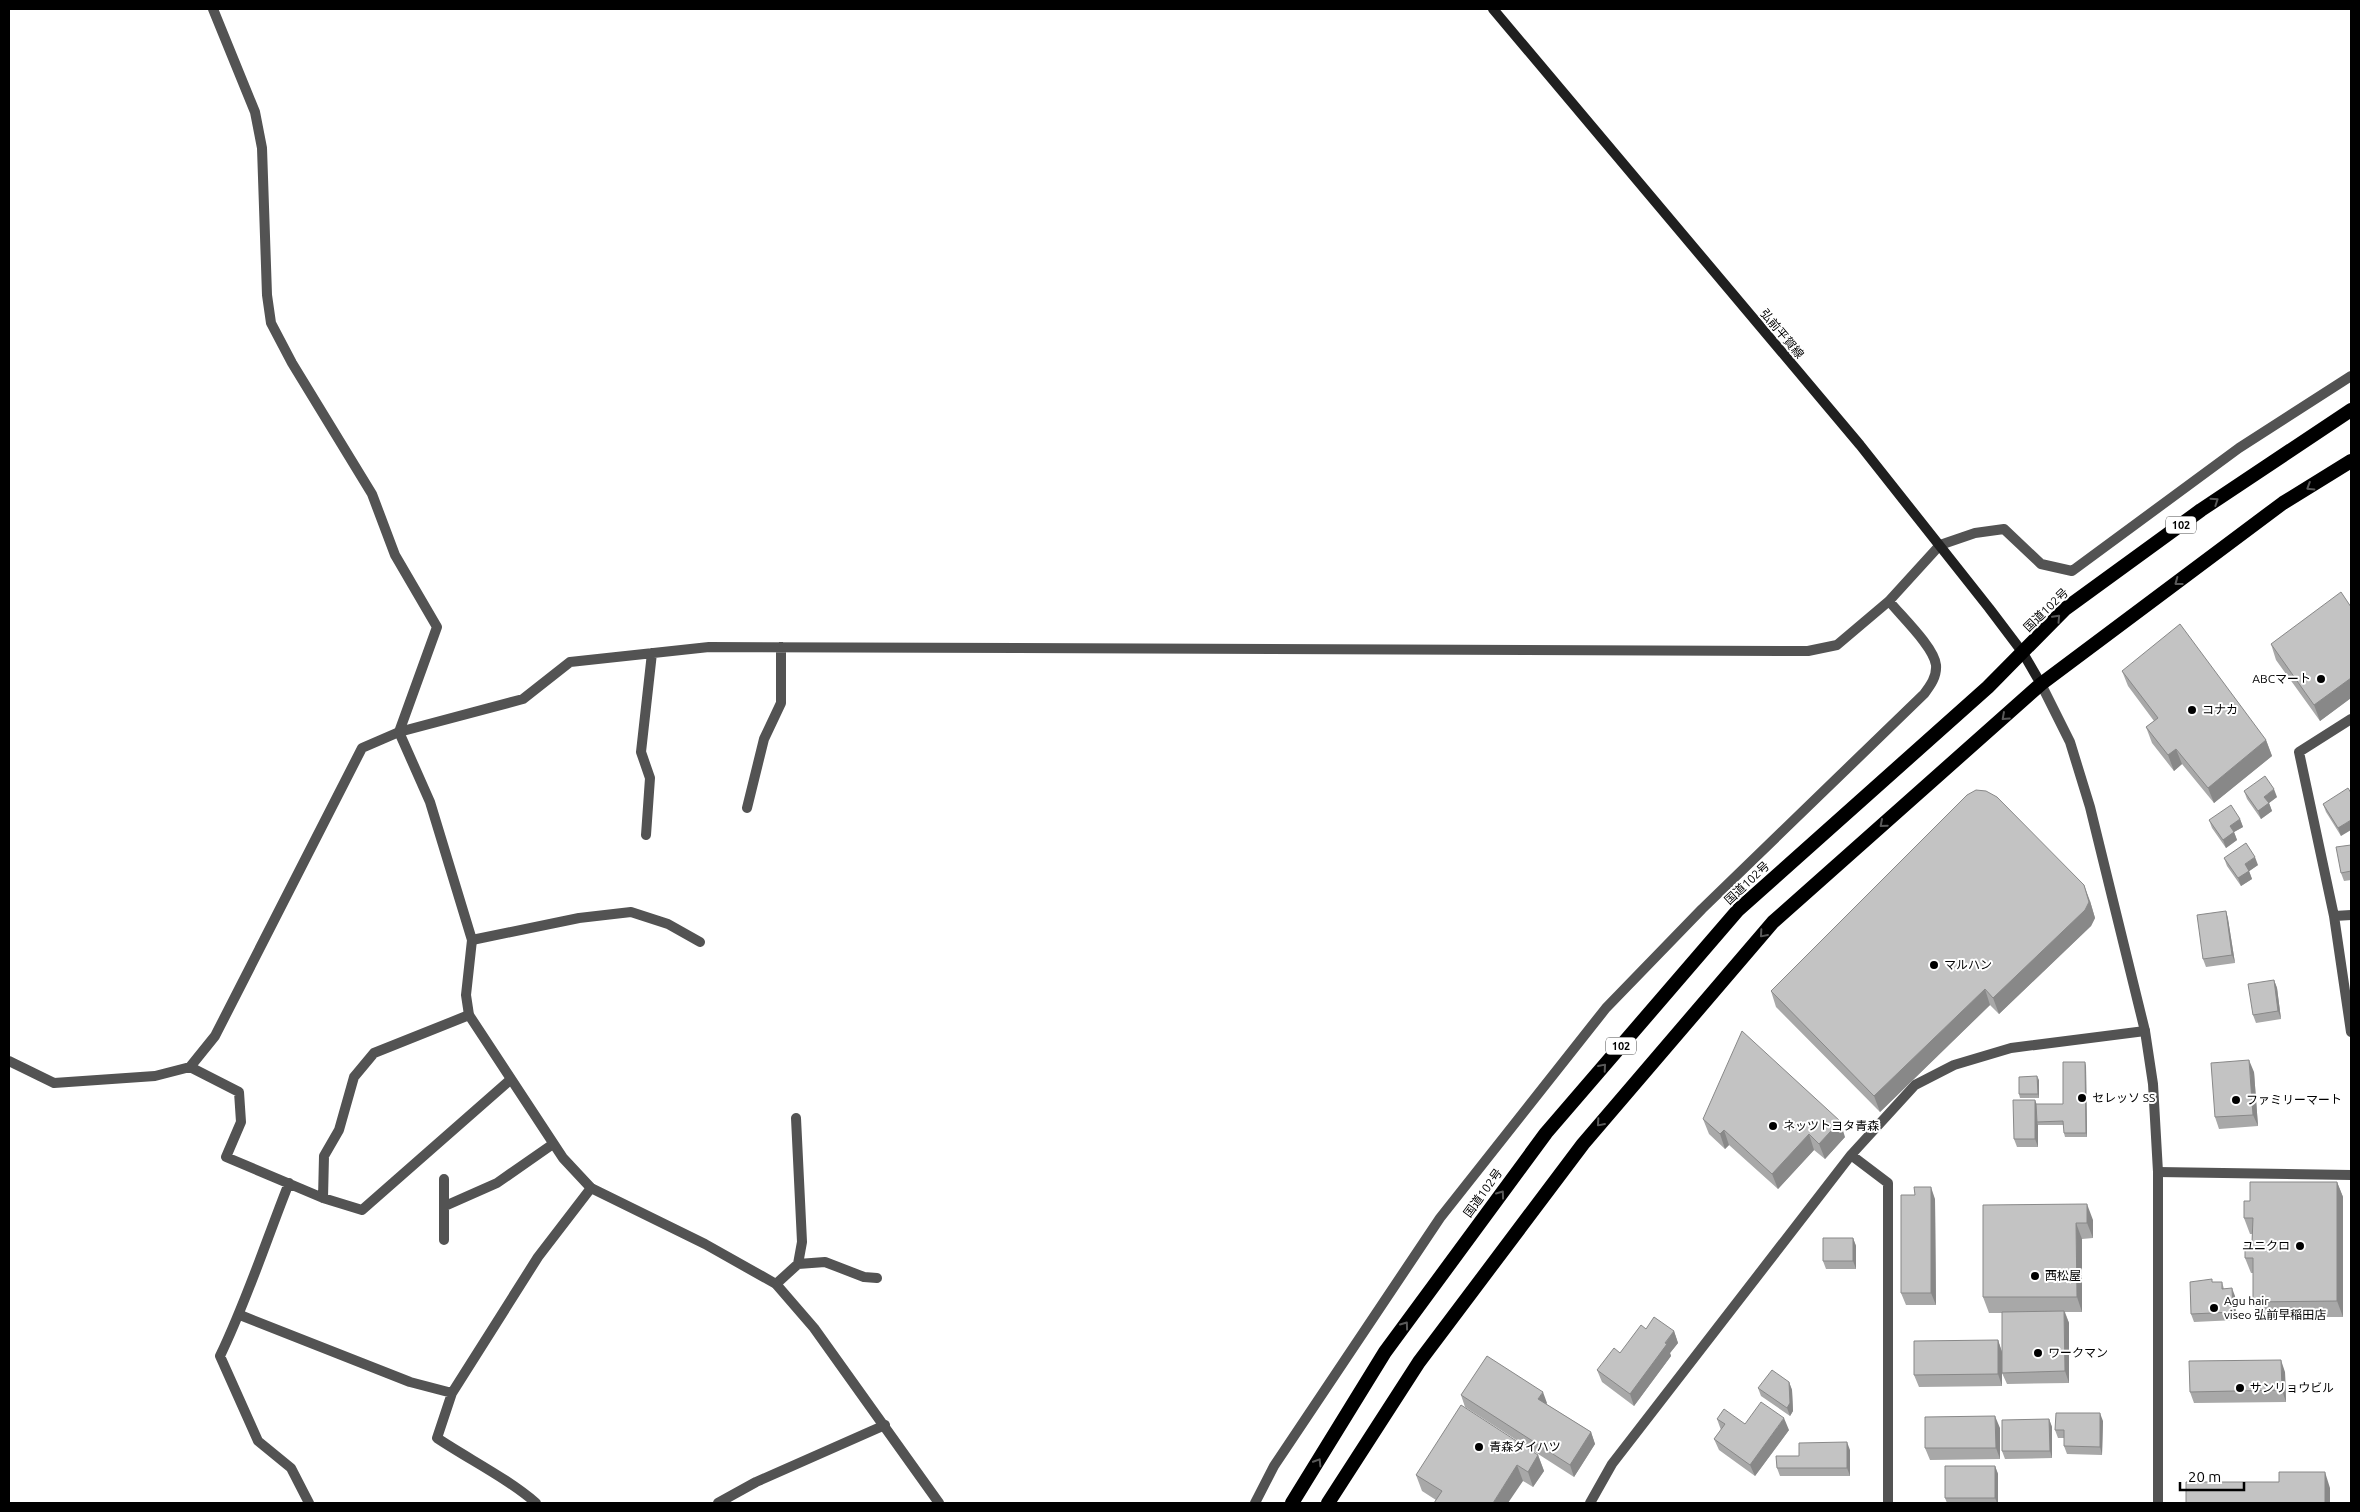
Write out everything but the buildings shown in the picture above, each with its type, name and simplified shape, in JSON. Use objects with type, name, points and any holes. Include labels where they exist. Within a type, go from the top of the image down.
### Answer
[{"type":"highway","name":"国道102号","points":[[1292,1503],[1385,1352],[1546,1133],[1738,910],[2023,653],[2065,609],[2201,510],[2351,410]]},
{"type":"highway","name":"102","points":[[1328,1503],[1419,1362],[1583,1144],[1773,922],[2041,684],[2283,503],[2351,461]]},
{"type":"main road","name":"弘前平賀線","points":[[1492,9],[1860,446],[1940,545],[2023,653],[2041,684]]},
{"type":"street","points":[[213,9],[255,112],[262,148],[267,295],[271,323],[292,363],[372,494],[395,555],[437,627],[398,732],[430,802],[472,940],[466,995],[469,1015],[553,1144],[563,1158],[591,1188],[705,1244],[776,1284],[814,1328],[939,1503]]},
{"type":"street","points":[[9,1061],[54,1083],[155,1076],[190,1067],[215,1036],[362,748],[398,732],[523,699],[570,662],[709,647],[1808,651],[1837,645],[1889,601],[1940,545],[1975,533],[2004,529],[2041,564],[2072,571],[2239,448],[2351,376]]},
{"type":"street","points":[[1255,1503],[1274,1466],[1440,1218],[1606,1008],[1702,909],[1924,694],[1933,681],[1936,665],[1929,649],[1889,601]]},
{"type":"street","points":[[747,808],[764,739],[780,703],[781,647]]},
{"type":"street","points":[[646,835],[650,778],[642,752],[652,653]]},
{"type":"street","points":[[2041,684],[2070,742],[2090,807],[2145,1031],[2153,1084],[2158,1172],[2158,1503]]},
{"type":"street","points":[[2351,719],[2298,752],[2334,916],[2351,1032]]},
{"type":"street","points":[[472,940],[579,918],[631,912],[668,924],[700,942]]},
{"type":"street","points":[[2334,916],[2351,916]]},
{"type":"street","points":[[323,1198],[324,1156],[339,1130],[354,1077],[374,1053],[469,1015]]},
{"type":"street","points":[[1590,1503],[1612,1464],[1851,1155],[1915,1085],[1954,1065],[2011,1048],[2145,1031]]},
{"type":"street","points":[[190,1067],[239,1092],[241,1122],[226,1157],[323,1198],[362,1210],[510,1080]]},
{"type":"street","points":[[776,1284],[798,1264],[802,1242],[796,1118]]},
{"type":"street","points":[[445,1206],[497,1183],[553,1144]]},
{"type":"street","points":[[1851,1155],[1888,1183],[1888,1503]]},
{"type":"street","points":[[2158,1172],[2351,1175]]},
{"type":"street","points":[[444,1179],[444,1240]]},
{"type":"street","points":[[289,1183],[261,1253],[240,1315],[220,1356],[258,1441],[291,1468],[309,1503]]},
{"type":"street","points":[[536,1503],[514,1485],[490,1473],[437,1438],[452,1393],[538,1258],[591,1188]]},
{"type":"street","points":[[798,1264],[825,1262],[864,1277],[877,1278]]},
{"type":"street","points":[[240,1315],[410,1382],[452,1393]]},
{"type":"street","points":[[718,1503],[756,1482],[885,1425]]},
{"type":"place","name":"ABCマート","points":[[2321,679]]},
{"type":"place","name":"コナカ","points":[[2192,710]]},
{"type":"place","name":"マルハン","points":[[1934,965]]},
{"type":"place","name":"セレッソ SS","points":[[2082,1098]]},
{"type":"place","name":"ファミリーマート","points":[[2236,1100]]},
{"type":"place","name":"ネッツトヨタ青森","points":[[1773,1126]]},
{"type":"place","name":"ユニクロ","points":[[2300,1246]]},
{"type":"place","name":"西松屋","points":[[2035,1276]]},
{"type":"place","name":"Agu hair viseo 弘前早稲田店","points":[[2214,1308]]},
{"type":"place","name":"ワークマン","points":[[2038,1353]]},
{"type":"place","name":"サンリョウビル","points":[[2240,1388]]},
{"type":"place","name":"青森ダイハツ","points":[[1479,1447]]}]
